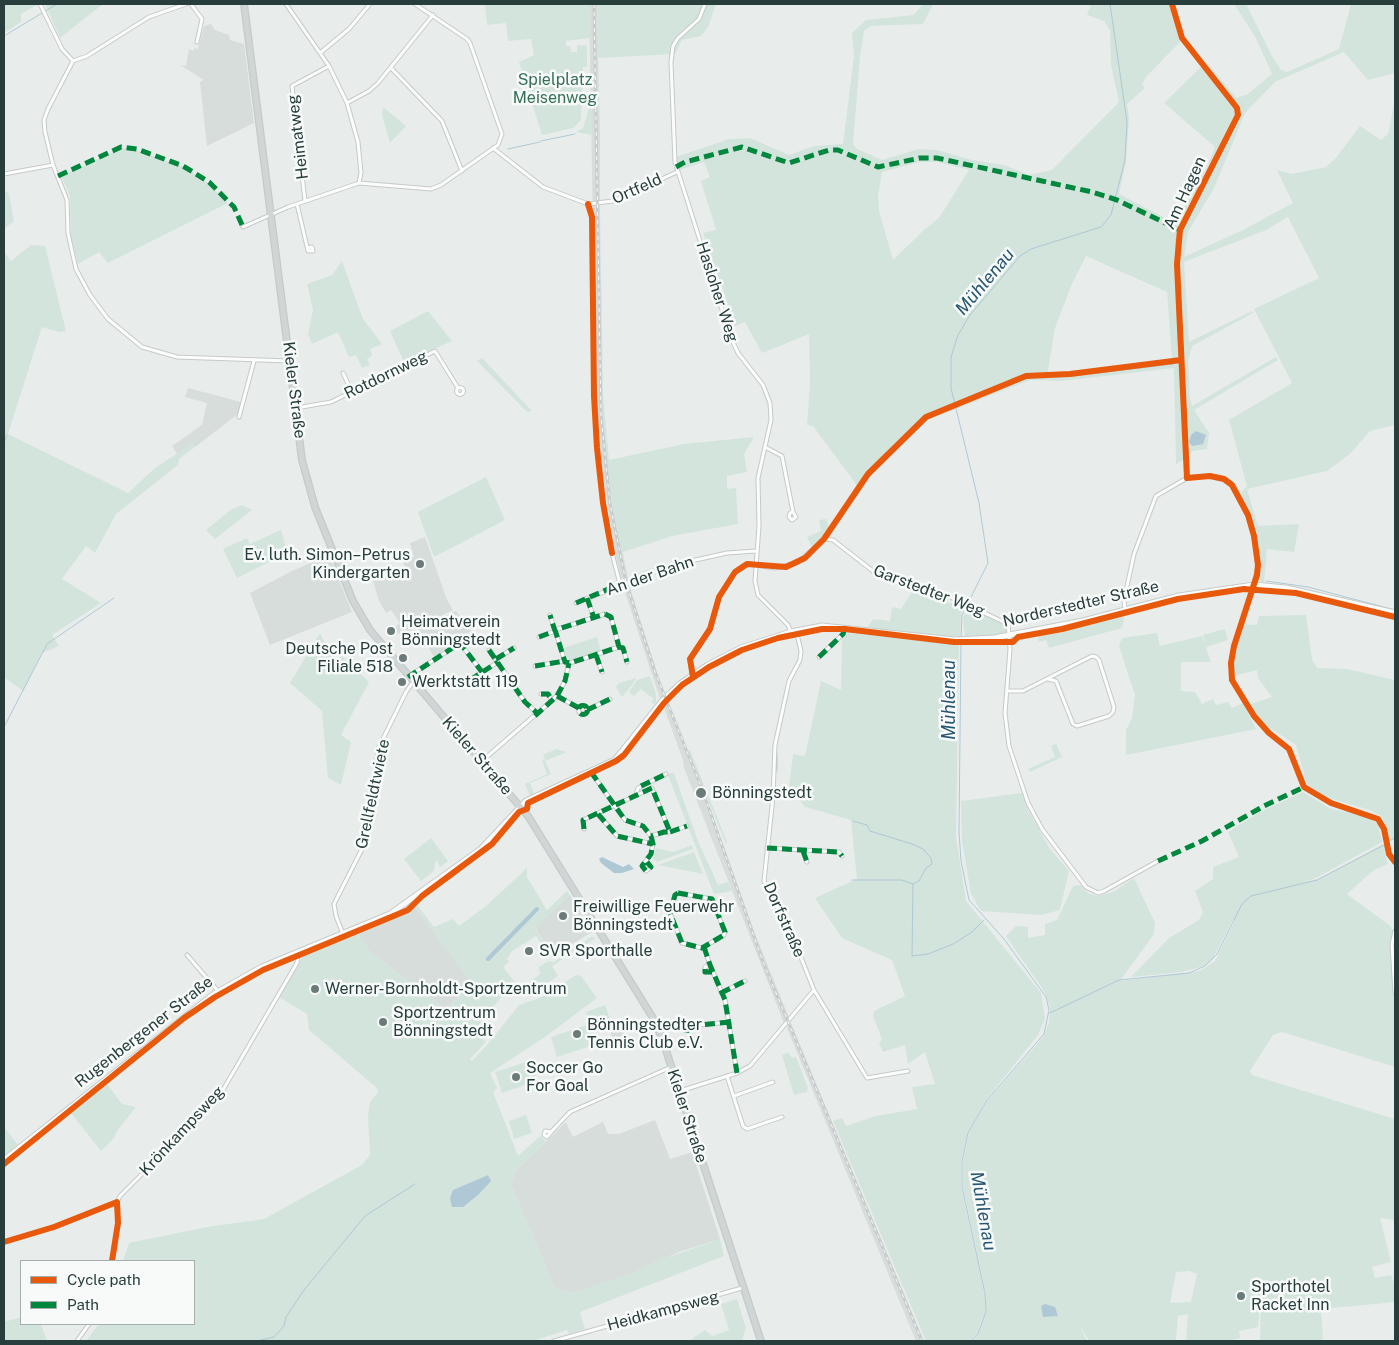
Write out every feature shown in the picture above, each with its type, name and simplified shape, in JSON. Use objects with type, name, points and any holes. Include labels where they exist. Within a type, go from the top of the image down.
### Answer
[{"type":"main road","name":"Kieler Straße","points":[[244,4],[307,484],[345,582],[370,630],[408,677],[520,806],[549,847],[647,1008],[662,1038],[760,1341]]},
{"type":"main road","name":"Norderstedter Straße","points":[[520,806],[538,795],[591,772],[621,755],[668,695],[692,675],[741,648],[794,631],[822,626],[954,640],[1010,636],[1068,625],[1179,596],[1254,585],[1286,588],[1395,613]]},
{"type":"main road","name":"Rugenbergener Straße","points":[[4,1160],[183,1016],[218,991],[262,968],[390,914],[481,849],[520,806]]},
{"type":"street","points":[[186,4],[149,16],[87,56],[73,61],[48,109],[44,120],[53,165],[67,200],[68,233],[76,269],[90,295],[108,319],[128,338],[142,347],[159,354],[201,359],[290,361]]},
{"type":"street","points":[[191,4],[202,19],[197,42]]},
{"type":"street","points":[[286,4],[329,66],[347,103],[358,142],[361,173],[359,183]]},
{"type":"street","points":[[320,52],[350,29],[370,4]]},
{"type":"street","points":[[243,227],[296,204],[359,183],[431,189],[462,171],[493,148],[502,138],[470,43],[467,39],[415,4]]},
{"type":"street","name":"Hasloher Weg","points":[[705,4],[699,19],[678,38],[673,46],[674,156],[677,172],[731,338],[738,353],[763,385],[770,403],[771,420],[758,478],[759,526],[755,564],[758,595],[794,631]]},
{"type":"street","name":"Am Hagen","points":[[1172,4],[1182,38],[1237,108],[1238,115],[1180,230],[1178,241],[1177,264],[1187,478]]},
{"type":"street","points":[[40,5],[62,50],[73,61]]},
{"type":"street","points":[[347,103],[369,91],[391,68],[433,15]]},
{"type":"street","name":"Heimatweg","points":[[305,201],[292,86],[329,66]]},
{"type":"street","points":[[391,68],[442,121],[462,171]]},
{"type":"street","name":"Ortfeld","points":[[493,148],[543,187],[588,204],[613,201],[677,172]]},
{"type":"street","points":[[4,174],[53,165]]},
{"type":"street","points":[[296,204],[308,248]]},
{"type":"street","name":"Rotdornweg","points":[[296,408],[331,402],[435,351],[458,388]]},
{"type":"street","points":[[239,416],[254,361]]},
{"type":"street","points":[[343,373],[352,392]]},
{"type":"street","points":[[765,447],[782,456],[793,512]]},
{"type":"street","points":[[1125,610],[1124,600],[1128,577],[1150,505],[1156,496],[1164,489],[1187,478],[1217,477],[1224,479],[1232,486],[1248,515],[1254,536],[1258,565],[1254,585],[1234,646],[1231,663],[1232,680],[1254,716],[1269,733],[1289,749],[1304,787],[1331,803],[1378,819],[1384,829],[1389,854],[1395,862]]},
{"type":"street","name":"Garstedter Weg","points":[[755,564],[775,568],[797,563],[819,543],[828,538],[878,575],[912,588],[950,597],[1006,622],[1010,636]]},
{"type":"street","name":"An der Bahn","points":[[576,603],[673,564],[727,553],[756,551]]},
{"type":"street","points":[[612,553],[620,584]]},
{"type":"street","points":[[692,675],[690,659],[710,629],[716,603],[723,588],[738,569],[744,565],[755,564]]},
{"type":"street","points":[[587,598],[594,618]]},
{"type":"street","points":[[539,637],[594,618],[610,615],[619,647],[622,648],[627,662]]},
{"type":"street","points":[[482,761],[557,696],[565,681],[567,662],[550,616]]},
{"type":"street","points":[[820,657],[843,634],[845,627]]},
{"type":"street","name":"Dorfstraße","points":[[794,631],[802,651],[800,660],[789,681],[776,742],[765,887],[794,940],[814,990],[867,1078],[908,1071]]},
{"type":"street","points":[[1010,636],[1008,691],[1005,713],[1007,736],[1028,803],[1054,846],[1086,887],[1098,893],[1158,861]]},
{"type":"street","points":[[408,677],[426,663],[432,662],[461,643],[482,672]]},
{"type":"street","points":[[535,666],[567,662],[619,647]]},
{"type":"street","points":[[470,680],[514,648]]},
{"type":"street","points":[[489,650],[524,701],[536,715]]},
{"type":"street","points":[[596,655],[602,672]]},
{"type":"street","points":[[1008,691],[1024,691],[1048,678],[1092,656],[1099,660],[1114,708],[1113,712],[1109,716],[1077,726],[1074,724],[1056,681],[1048,678]]},
{"type":"street","name":"Grellfeldtwiete","points":[[342,935],[334,904],[362,849],[379,747],[402,698],[413,682]]},
{"type":"street","points":[[540,694],[548,694],[552,700]]},
{"type":"street","points":[[557,696],[579,708],[581,714],[585,714],[587,710],[610,699]]},
{"type":"street","points":[[579,708],[584,705],[587,710]]},
{"type":"street","points":[[591,772],[625,820],[643,826],[651,836],[653,844],[647,862]]},
{"type":"street","points":[[636,795],[638,788],[666,774]]},
{"type":"street","points":[[584,828],[583,820],[653,787],[670,832]]},
{"type":"street","points":[[598,814],[617,836],[653,844]]},
{"type":"street","points":[[651,836],[687,826]]},
{"type":"street","points":[[767,848],[839,852],[842,856]]},
{"type":"street","points":[[803,851],[807,862]]},
{"type":"street","points":[[678,893],[712,899],[725,932],[724,936],[704,947],[682,943],[670,913],[675,895],[678,893]]},
{"type":"street","points":[[1395,931],[1392,944],[1395,993]]},
{"type":"street","points":[[704,947],[712,972],[727,1006],[738,1072]]},
{"type":"street","name":"Krönkampsweg","points":[[4,1242],[70,1221],[117,1202],[120,1196],[174,1136],[209,1107],[220,1095],[297,963],[298,953]]},
{"type":"street","points":[[187,955],[218,991]]},
{"type":"street","points":[[710,965],[704,970],[708,973],[712,972]]},
{"type":"street","points":[[721,993],[746,981]]},
{"type":"street","points":[[679,1091],[738,1072],[756,1060],[814,990]]},
{"type":"street","points":[[690,1026],[729,1022]]},
{"type":"street","points":[[551,1132],[570,1112],[671,1067]]},
{"type":"street","points":[[727,1076],[743,1126],[747,1128],[782,1117]]},
{"type":"street","points":[[734,1096],[773,1082]]},
{"type":"street","points":[[112,1260],[117,1234],[117,1202]]},
{"type":"street","name":"Heidkampsweg","points":[[554,1341],[742,1288]]},
{"type":"street","points":[[77,1341],[88,1325]]},
{"type":"shaded area","points":[[589,4],[597,4],[600,135],[600,338],[604,448],[612,504],[628,580],[621,578],[615,552],[599,448],[596,398]]},
{"type":"shaded area","points":[[211,24],[215,30],[229,35],[230,40],[244,44],[254,123],[207,146],[200,82],[204,80],[180,65],[186,66],[189,49],[193,51],[194,48],[198,49],[204,26]]},
{"type":"shaded area","points":[[188,388],[241,402],[238,414],[195,447],[192,444],[177,454],[172,446],[202,425],[207,403],[185,397]]},
{"type":"shaded area","points":[[425,537],[447,600],[453,610],[403,635],[401,632],[398,634],[394,628],[400,623],[391,610],[386,613],[379,601],[373,581],[406,571],[403,561],[414,557],[410,543]]},
{"type":"shaded area","points":[[329,555],[352,612],[270,645],[250,593],[292,571]]},
{"type":"shaded area","points":[[629,585],[664,694],[660,699],[623,586]]},
{"type":"shaded area","points":[[456,611],[471,631],[434,657],[418,629]]},
{"type":"shaded area","points":[[667,700],[701,783],[755,934],[789,1018],[784,1023],[684,768],[683,760],[663,705]]},
{"type":"shaded area","points":[[570,895],[592,932],[564,949],[547,948],[535,927]]},
{"type":"shaded area","points":[[415,907],[473,984],[445,1009],[370,952],[358,934]]},
{"type":"shaded area","points":[[791,1023],[924,1341],[916,1341],[787,1028]]},
{"type":"shaded area","points":[[620,1024],[630,1044],[618,1049],[609,1030]]},
{"type":"shaded area","points":[[655,1120],[670,1159],[692,1152],[720,1239],[679,1252],[630,1274],[574,1293],[558,1290],[553,1284],[511,1185],[516,1170],[566,1122],[573,1137],[603,1122],[608,1134],[619,1134]]},
{"type":"green space","points":[[4,4],[37,5],[21,14],[21,22],[4,33]]},
{"type":"green space","points":[[45,4],[103,4],[60,38]]},
{"type":"green space","name":"Spielplatz Meisenweg","points":[[589,4],[590,38],[566,41],[566,46],[570,46],[571,52],[577,52],[577,45],[587,46],[587,67],[583,67],[581,120],[573,128],[542,135],[519,62],[534,55],[531,39],[508,41],[506,23],[487,25],[485,5]]},
{"type":"green space","points":[[597,4],[716,4],[708,27],[701,36],[682,40],[675,54],[598,58]]},
{"type":"green space","points":[[923,4],[933,4],[923,24],[871,26],[864,31],[853,144],[857,149],[882,160],[919,149],[937,150],[972,160],[1004,165],[1029,175],[1052,170],[1119,102],[1111,65],[1110,30],[1104,21],[1087,15],[1091,4],[1170,4],[1180,42],[1146,77],[1142,84],[1145,88],[1127,104],[1129,117],[1126,162],[1119,194],[1171,221],[1176,221],[1206,169],[1215,147],[1164,103],[1206,62],[1237,98],[1248,94],[1272,74],[1256,38],[1234,4],[1246,4],[1273,58],[1281,70],[1287,72],[1339,49],[1351,4],[1395,4],[1395,73],[1368,80],[1344,52],[1275,82],[1245,113],[1214,188],[1188,232],[1184,257],[1243,230],[1293,203],[1277,170],[1292,174],[1326,167],[1335,159],[1360,126],[1381,140],[1388,134],[1395,100],[1395,425],[1370,431],[1351,453],[1327,471],[1247,489],[1258,526],[1299,524],[1294,552],[1267,549],[1264,582],[1260,583],[1261,565],[1256,535],[1239,495],[1247,486],[1229,420],[1292,383],[1254,309],[1319,278],[1288,217],[1266,230],[1184,262],[1189,342],[1252,311],[1253,313],[1192,346],[1188,361],[1192,406],[1276,357],[1278,360],[1194,410],[1209,433],[1207,449],[1192,451],[1188,457],[1176,464],[1174,368],[1061,381],[1030,380],[928,420],[873,471],[859,488],[813,426],[807,425],[810,383],[809,334],[762,353],[745,322],[732,327],[729,307],[703,233],[716,230],[701,181],[710,177],[704,162],[679,170],[676,157],[729,139],[750,138],[789,155],[814,146],[843,144],[854,56],[852,33],[866,20],[914,15]],"holes":[[[920,162],[938,162],[969,170],[939,218],[893,260],[879,211],[878,196],[882,172]],[[1086,256],[1167,292],[1172,359],[1153,366],[1047,376],[1055,328],[1071,286]]]},
{"type":"green space","points":[[591,101],[592,135],[576,132],[583,128]]},
{"type":"green space","points":[[383,107],[406,126],[390,143],[382,115]]},
{"type":"green space","points":[[122,148],[133,149],[184,167],[204,180],[228,203],[108,263],[99,252],[78,264],[71,236],[70,196],[61,176]]},
{"type":"green space","points":[[4,190],[9,194],[14,221],[4,229]]},
{"type":"green space","points":[[590,206],[594,207],[596,398],[599,448],[606,503],[618,566],[605,506],[597,443],[594,396],[593,217]]},
{"type":"green space","points":[[600,207],[603,395],[609,460],[684,444],[754,437],[744,454],[747,472],[727,476],[727,489],[736,488],[738,524],[672,536],[623,552],[628,578],[646,570],[694,559],[646,571],[628,580],[612,504],[604,448],[600,338]]},
{"type":"green space","points":[[31,245],[45,246],[66,331],[59,332],[42,327],[8,434],[128,493],[155,468],[193,443],[195,447],[179,459],[178,465],[116,514],[95,553],[86,546],[62,579],[101,603],[52,635],[59,646],[42,653],[23,691],[4,677],[4,252],[11,261]]},
{"type":"green space","points":[[342,261],[363,319],[382,344],[370,349],[372,356],[367,359],[370,365],[362,368],[356,355],[349,357],[338,332],[312,344],[308,334],[313,310],[307,284],[332,275]]},
{"type":"green space","points":[[428,311],[452,341],[404,362],[390,331]]},
{"type":"green space","points":[[482,358],[532,411],[527,412],[477,361]]},
{"type":"green space","points":[[486,477],[505,520],[434,557],[418,512]]},
{"type":"green space","points":[[242,505],[252,510],[215,539],[206,530],[232,509]]},
{"type":"green space","points":[[826,519],[830,529],[812,548],[807,537],[819,532],[821,530],[819,520]]},
{"type":"green space","points":[[281,530],[287,553],[237,578],[223,549],[247,538],[250,544]]},
{"type":"green space","points":[[912,592],[964,607],[961,615],[960,637],[867,628],[873,619],[890,621],[892,607],[901,609]]},
{"type":"green space","points":[[968,607],[1003,623],[1006,626],[1006,633],[990,637],[965,637],[963,618]]},
{"type":"green space","points":[[1125,614],[1122,628],[1049,648],[1046,640],[1038,642],[1039,636]]},
{"type":"green space","points":[[1306,615],[1312,659],[1317,668],[1347,669],[1395,680],[1395,839],[1388,842],[1383,818],[1370,810],[1322,796],[1307,784],[1296,745],[1267,726],[1248,705],[1272,697],[1258,678],[1257,670],[1233,676],[1234,657],[1241,624],[1257,625],[1259,616]]},
{"type":"green space","points":[[1225,629],[1228,640],[1206,647],[1203,635]]},
{"type":"green space","points":[[320,633],[335,665],[341,655],[369,682],[341,735],[351,742],[341,785],[328,778],[322,711],[290,683]]},
{"type":"green space","points":[[848,633],[959,644],[956,837],[966,901],[1041,993],[1045,1018],[1038,1035],[986,1100],[968,1133],[961,1162],[961,1187],[985,1293],[985,1311],[977,1332],[970,1341],[926,1341],[833,1121],[842,1118],[846,1126],[876,1116],[917,1109],[912,1087],[935,1084],[925,1052],[908,1064],[905,1045],[883,1052],[879,1043],[882,1039],[873,1016],[874,1011],[905,996],[892,960],[842,938],[815,898],[857,879],[851,820],[805,807],[789,787],[793,754],[805,756],[821,681],[841,690],[842,639]]},
{"type":"green space","points":[[1157,633],[1160,646],[1202,636],[1211,662],[1181,662],[1181,691],[1195,692],[1202,704],[1213,699],[1216,705],[1228,702],[1232,708],[1243,703],[1256,729],[1126,755],[1126,730],[1132,718],[1135,695],[1119,646],[1122,638]]},
{"type":"green space","points":[[597,637],[601,651],[570,662],[567,660],[563,648]]},
{"type":"green space","points":[[650,676],[656,694],[656,703],[654,704],[652,703],[653,697],[641,689],[634,696],[629,692],[637,680]]},
{"type":"green space","points":[[636,678],[622,697],[616,687],[619,683]]},
{"type":"green space","points":[[1056,744],[1062,757],[1030,772],[1028,769],[1055,757],[1051,746]]},
{"type":"green space","points":[[556,749],[567,752],[545,761],[551,774],[530,783],[534,794],[530,796],[525,784],[547,774],[542,761],[545,759],[543,755]]},
{"type":"green space","points":[[690,750],[727,842],[726,844],[688,751]]},
{"type":"green space","points":[[674,773],[698,841],[718,885],[728,882],[732,891],[714,894],[668,775]]},
{"type":"green space","points":[[1303,792],[1331,809],[1363,815],[1378,824],[1382,842],[1316,878],[1304,882],[1318,879],[1383,844],[1388,864],[1374,870],[1347,894],[1389,925],[1395,933],[1395,1067],[1282,1032],[1273,1035],[1250,1071],[1252,1075],[1395,1119],[1395,1220],[1380,1218],[1391,1262],[1372,1267],[1375,1278],[1391,1275],[1395,1285],[1395,1302],[1322,1309],[1321,1274],[1321,1309],[1323,1339],[1320,1341],[1260,1341],[1261,1293],[1258,1327],[1239,1331],[1240,1338],[1226,1341],[1186,1341],[1188,1314],[1178,1316],[1176,1341],[1089,1341],[1078,1323],[1087,1341],[972,1341],[978,1333],[986,1311],[986,1293],[963,1187],[963,1162],[969,1133],[987,1101],[1044,1036],[1049,1022],[1050,1007],[1044,991],[1006,936],[1016,926],[1028,927],[1028,938],[1045,935],[1045,924],[1057,920],[1073,886],[1080,885],[1088,893],[1097,896],[1113,892],[1134,878],[1155,923],[1154,934],[1120,981],[1200,971],[1215,961],[1235,920],[1233,920],[1212,960],[1204,966],[1182,972],[1131,977],[1169,938],[1199,920],[1203,912],[1195,891],[1213,879],[1213,867],[1239,857],[1228,832],[1260,812]],"holes":[[[1189,1271],[1197,1274],[1191,1302],[1170,1303],[1176,1272]]]},
{"type":"green space","points":[[1022,793],[1028,810],[1050,849],[1069,871],[1060,910],[1041,915],[981,911],[971,894],[962,841],[961,801]]},
{"type":"green space","points":[[431,838],[448,861],[440,867],[437,861],[435,862],[434,871],[421,881],[404,859]]},
{"type":"green space","points":[[692,845],[693,849],[657,862],[653,859],[656,848],[673,852]]},
{"type":"green space","points":[[694,852],[703,874],[658,865]]},
{"type":"green space","points":[[527,868],[527,877],[547,910],[567,891],[570,895],[535,928],[547,948],[564,949],[558,953],[549,950],[543,946],[536,936],[512,951],[507,959],[509,962],[503,967],[514,981],[475,1030],[486,1042],[470,1059],[472,1061],[488,1044],[519,1005],[540,998],[576,975],[581,976],[597,998],[545,1037],[490,1073],[497,1088],[493,1092],[518,1156],[540,1136],[546,1141],[516,1170],[511,1185],[553,1284],[558,1290],[574,1293],[630,1274],[665,1256],[666,1258],[720,1239],[724,1256],[580,1312],[585,1329],[569,1334],[567,1330],[533,1341],[86,1341],[98,1325],[195,1325],[195,1260],[123,1260],[129,1243],[207,1227],[264,1219],[362,1165],[370,1155],[368,1116],[370,1102],[378,1092],[377,1088],[309,1030],[307,1014],[279,997],[303,956],[358,934],[370,952],[445,1009],[473,984],[415,907],[417,905],[434,927],[453,919],[459,926],[486,906]],"holes":[[[488,1175],[452,1207],[454,1190]]]},
{"type":"green space","points":[[591,937],[596,938],[552,966],[558,976],[540,988],[533,979],[540,974],[539,967],[548,961],[554,962]]},
{"type":"green space","name":"Bönningstedter Tennis Club e.V.","points":[[605,1005],[612,1025],[593,1031],[597,1044],[557,1057],[551,1037],[590,1024],[586,1012]]},
{"type":"green space","points":[[788,1052],[792,1058],[796,1057],[808,1088],[807,1092],[794,1095],[782,1055]]},
{"type":"green space","name":"Soccer Go For Goal","points":[[530,1061],[537,1081],[502,1093],[495,1072]]},
{"type":"green space","points":[[107,1084],[122,1104],[136,1107],[117,1131],[114,1138],[101,1151],[71,1113]]},
{"type":"green space","name":"Soccer Go For Goal","points":[[526,1115],[532,1133],[514,1139],[509,1121]]},
{"type":"green space","points":[[4,1127],[18,1145],[4,1156]]},
{"type":"green space","points":[[737,1299],[746,1328],[742,1341],[689,1341],[705,1330],[712,1336],[729,1330],[721,1304]]},
{"type":"green space","points":[[20,1317],[20,1325],[41,1325],[47,1341],[4,1341],[4,1322]]},
{"type":"water","points":[[1196,431],[1206,435],[1203,444],[1192,446],[1189,442],[1191,435]]},
{"type":"water","points":[[602,857],[623,867],[629,864],[634,869],[622,873],[614,873],[601,863],[599,859]]},
{"type":"water","points":[[488,1175],[491,1181],[479,1194],[463,1207],[452,1207],[450,1198],[453,1190]]},
{"type":"water","points":[[1045,1304],[1055,1307],[1058,1316],[1043,1317],[1041,1306]]},
{"type":"waterway","points":[[4,36],[57,4]]},
{"type":"waterway","name":"Mühlenau","points":[[961,638],[962,615],[988,563],[979,503],[951,388],[951,357],[958,335],[970,315],[1020,256],[1031,249],[1101,227],[1111,215],[1125,160],[1127,122],[1110,4]]},
{"type":"waterway","points":[[541,141],[575,134]]},
{"type":"waterway","points":[[508,149],[540,142]]},
{"type":"waterway","points":[[968,399],[1021,377],[1073,376],[1173,364]]},
{"type":"waterway","points":[[4,443],[7,435]]},
{"type":"waterway","points":[[1266,581],[1308,587],[1395,610]]},
{"type":"waterway","points":[[4,727],[47,644],[114,598]]},
{"type":"waterway","name":"Mühlenau","points":[[961,642],[959,832],[961,861],[969,900],[1004,939],[1046,997],[1049,1010],[1044,1034],[987,1100],[968,1133],[962,1162],[962,1187],[985,1293],[986,1311],[978,1333],[971,1341]]},
{"type":"waterway","points":[[777,753],[777,771]]},
{"type":"waterway","points":[[853,821],[867,825],[870,831],[923,849],[931,858],[932,864],[926,868],[919,881],[913,884],[912,956],[928,954],[953,944],[972,932],[984,920]]},
{"type":"waterway","points":[[1389,841],[1395,838]]},
{"type":"waterway","points":[[1050,1013],[1119,980],[1189,973],[1205,966],[1217,954],[1242,904],[1251,896],[1317,880],[1384,845],[1389,859],[1395,865]]},
{"type":"waterway","points":[[852,880],[902,880],[913,884]]},
{"type":"waterway","points":[[488,959],[537,909]]},
{"type":"waterway","points":[[257,1341],[274,1337],[284,1326],[286,1317],[304,1290],[365,1216],[415,1184]]},
{"type":"railway","points":[[594,4],[601,416],[610,504],[626,582],[655,672],[702,789],[763,962],[922,1341]]},
{"type":"marked path","points":[[58,176],[121,147],[137,149],[183,166],[209,182],[234,207],[243,227]]},
{"type":"marked path","points":[[676,167],[685,162],[742,147],[789,163],[829,150],[838,150],[878,167],[920,158],[937,158],[1092,192],[1117,200],[1180,230]]},
{"type":"marked path","points":[[576,603],[620,584]]},
{"type":"marked path","points":[[587,598],[594,618]]},
{"type":"marked path","points":[[605,614],[611,617],[619,647],[570,663],[565,662],[555,630],[605,614]]},
{"type":"marked path","points":[[539,637],[555,631],[550,615]]},
{"type":"marked path","points":[[819,657],[843,634],[845,628]]},
{"type":"marked path","points":[[408,677],[460,643],[482,672]]},
{"type":"marked path","points":[[619,647],[623,648],[627,662]]},
{"type":"marked path","points":[[496,659],[514,648]]},
{"type":"marked path","points":[[489,650],[525,702],[537,713]]},
{"type":"marked path","points":[[596,655],[602,672]]},
{"type":"marked path","points":[[535,666],[565,661]]},
{"type":"marked path","points":[[470,680],[498,662]]},
{"type":"marked path","points":[[535,716],[557,696],[565,681],[569,663]]},
{"type":"marked path","points":[[541,694],[548,694],[552,700]]},
{"type":"marked path","points":[[557,696],[579,708]]},
{"type":"marked path","points":[[587,710],[610,699]]},
{"type":"marked path","points":[[583,706],[587,710],[583,714],[579,710],[583,706]]},
{"type":"marked path","points":[[591,772],[625,820],[643,826],[651,836],[653,844],[651,854],[642,866],[646,871],[651,867],[647,862]]},
{"type":"marked path","points":[[641,786],[666,774]]},
{"type":"marked path","points":[[1158,861],[1202,841],[1264,806],[1304,787]]},
{"type":"marked path","points":[[584,829],[583,820],[652,788],[670,832],[651,836]]},
{"type":"marked path","points":[[598,814],[617,836],[653,844]]},
{"type":"marked path","points":[[670,832],[687,826]]},
{"type":"marked path","points":[[767,848],[839,852],[842,856]]},
{"type":"marked path","points":[[803,851],[807,862]]},
{"type":"marked path","points":[[678,893],[712,899],[725,932],[724,935],[702,948],[682,943],[670,913],[675,895],[678,893]]},
{"type":"marked path","points":[[704,947],[710,965]]},
{"type":"marked path","points":[[712,972],[705,972],[705,967],[710,965],[725,1000],[737,1073]]},
{"type":"marked path","points":[[721,993],[745,981]]},
{"type":"marked path","points":[[690,1026],[729,1022]]},
{"type":"marked path","points":[[687,1024],[690,1027],[687,1030],[684,1027],[687,1024]]},
{"type":"cycle path","points":[[1172,4],[1182,38],[1237,108],[1238,115],[1180,230],[1177,264],[1187,478],[1210,476],[1224,479],[1232,485],[1248,515],[1254,536],[1258,565],[1257,575],[1234,646],[1231,663],[1232,680],[1254,716],[1269,733],[1289,749],[1304,787],[1331,803],[1378,819],[1384,829],[1389,854],[1395,862]]},
{"type":"cycle path","points":[[588,204],[592,217],[594,396],[597,448],[603,503],[612,553]]},
{"type":"cycle path","points":[[693,677],[690,659],[710,629],[719,597],[735,572],[747,564],[786,567],[805,558],[824,539],[868,474],[926,417],[1026,376],[1070,374],[1181,360]]},
{"type":"cycle path","points":[[4,1164],[184,1018],[215,997],[263,970],[408,910],[422,896],[492,844],[519,812],[527,809],[528,803],[616,761],[624,755],[664,703],[682,685],[709,667],[742,650],[778,638],[822,629],[845,629],[954,642],[1013,642],[1018,637],[1062,629],[1178,599],[1244,589],[1296,593],[1395,617]]},
{"type":"cycle path","points":[[4,1242],[54,1227],[117,1202],[118,1223],[112,1260]]},
{"type":"place","name":"Ev. luth. Simon–Petrus Kindergarten","points":[[420,564]]},
{"type":"place","name":"Heimatverein Bönningstedt","points":[[391,631]]},
{"type":"place","name":"Deutsche Post Filiale 518","points":[[403,658]]},
{"type":"place","name":"Werktstatt 119","points":[[402,682]]},
{"type":"place","name":"Bönningstedt","points":[[701,793]]},
{"type":"place","name":"Freiwillige Feuerwehr Bönningstedt","points":[[563,916]]},
{"type":"place","name":"SVR Sporthalle","points":[[529,951]]},
{"type":"place","name":"Werner-Bornholdt-Sportzentrum","points":[[315,989]]},
{"type":"place","name":"Sportzentrum Bönningstedt","points":[[383,1022]]},
{"type":"place","name":"Bönningstedter Tennis Club e.V.","points":[[577,1034]]},
{"type":"place","name":"Soccer Go For Goal","points":[[516,1077]]},
{"type":"place","name":"Sporthotel Racket Inn","points":[[1241,1296]]}]
